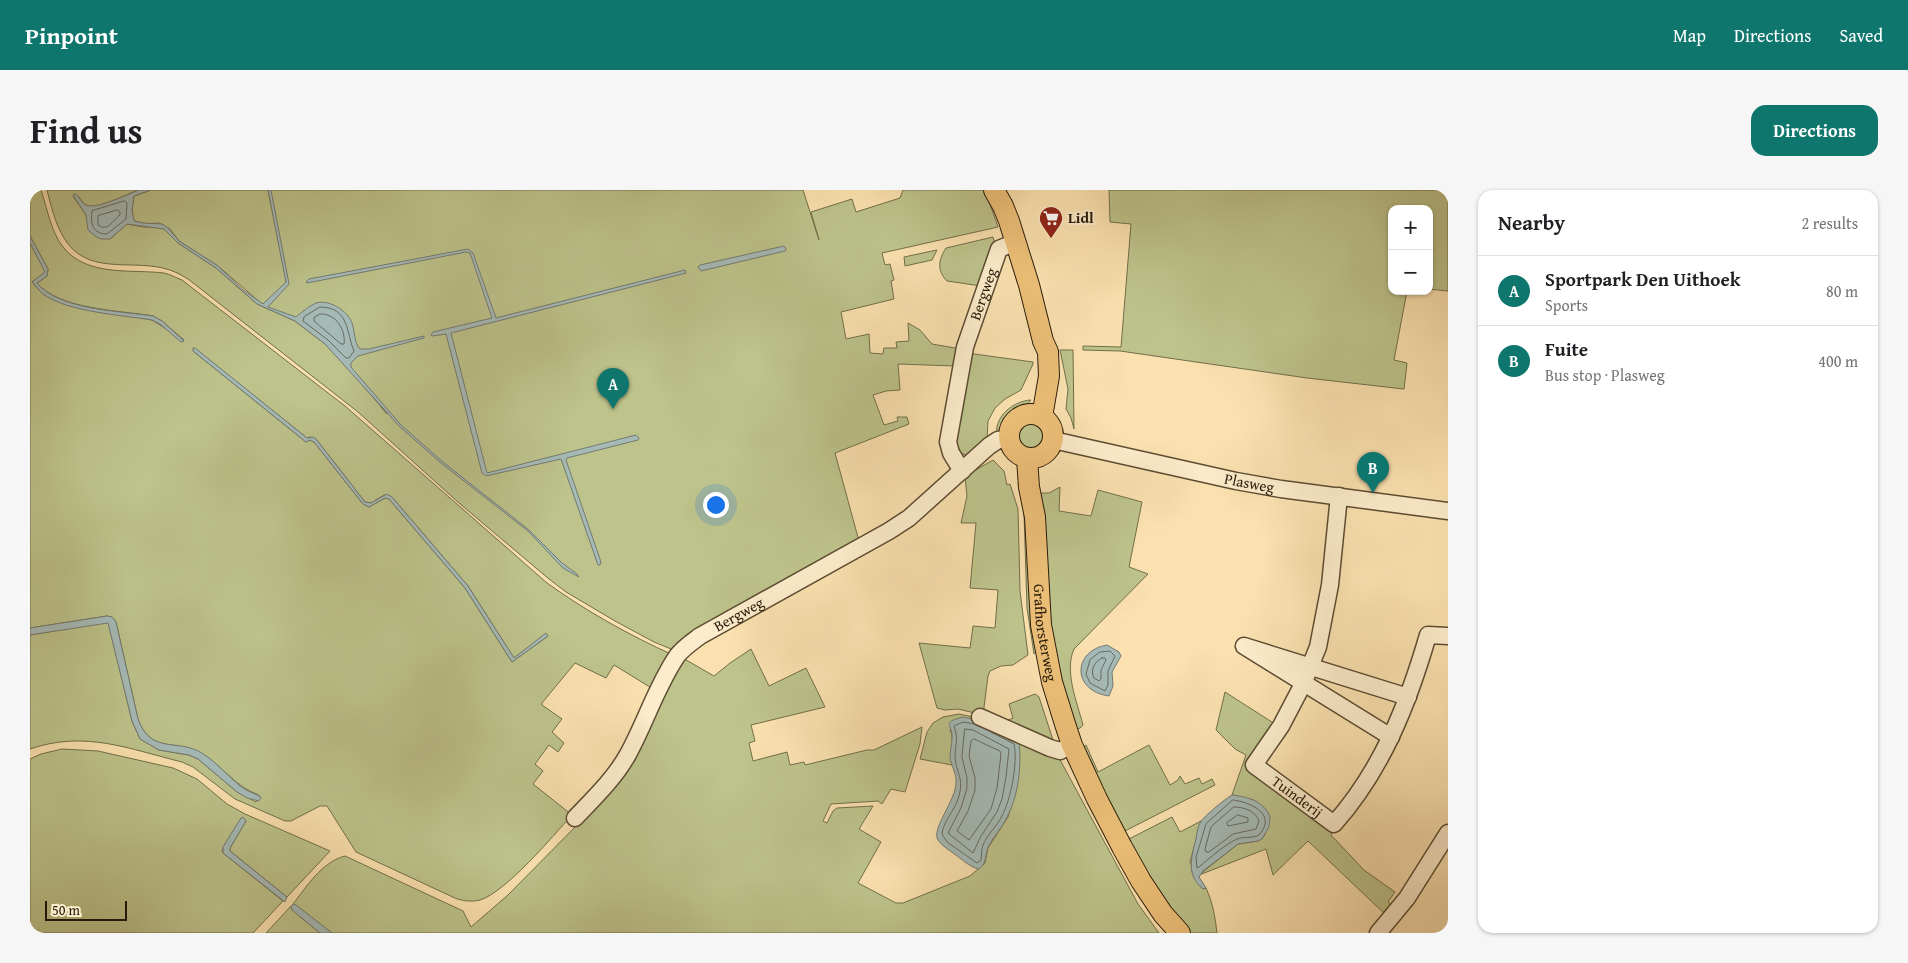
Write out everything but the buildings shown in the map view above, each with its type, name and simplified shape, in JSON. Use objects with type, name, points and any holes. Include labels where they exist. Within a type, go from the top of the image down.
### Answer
[{"type":"main road","points":[[999,195],[1016,242],[1043,341],[1036,416]]},
{"type":"main road","points":[[1036,416],[1052,430],[1053,440],[1046,452],[1022,450],[1014,424],[1021,418],[1036,416]]},
{"type":"main road","name":"Grafhorsterweg","points":[[1022,450],[1035,518],[1038,599],[1044,644],[1058,702],[1072,745],[1097,799],[1141,881],[1163,914],[1180,933]]},
{"type":"street","name":"Bergweg","points":[[962,471],[951,454],[948,442],[965,347],[999,249],[1016,242]]},
{"type":"street","name":"Plasweg","points":[[1053,440],[1236,481],[1448,511]]},
{"type":"street","name":"Bergweg","points":[[575,818],[602,789],[626,758],[665,678],[678,655],[686,646],[706,632],[889,531],[909,518],[994,442],[1022,450]]},
{"type":"street","name":"Tuinderij","points":[[1339,496],[1330,585],[1318,647],[1303,684],[1281,726],[1254,765],[1334,824],[1362,789],[1391,737],[1408,697],[1428,635],[1448,636]]},
{"type":"street","points":[[1391,737],[1244,646],[1408,697]]},
{"type":"street","points":[[980,717],[1050,748],[1060,751],[1072,745]]},
{"type":"street","points":[[1378,933],[1407,898],[1448,833]]},
{"type":"green space","points":[[30,190],[41,190],[55,234],[63,247],[73,257],[84,263],[110,270],[164,273],[182,280],[345,406],[547,583],[608,622],[673,655],[653,689],[614,665],[606,678],[575,663],[542,703],[542,705],[562,719],[552,732],[564,743],[558,752],[549,745],[535,764],[543,771],[533,784],[572,815],[528,863],[491,895],[474,901],[457,899],[356,852],[327,806],[320,806],[291,821],[285,821],[235,799],[193,767],[182,762],[125,747],[88,741],[70,741],[30,749],[30,635],[107,622],[132,721],[140,739],[159,750],[189,755],[198,759],[237,792],[256,802],[259,795],[236,782],[202,754],[192,749],[157,742],[143,730],[138,719],[116,622],[112,617],[107,616],[30,628],[30,243],[45,271],[44,274],[32,282],[43,294],[64,303],[152,320],[184,340],[162,321],[153,316],[75,304],[47,292],[37,283],[47,276],[48,269],[30,236]],"holes":[[[194,348],[307,438],[316,439],[365,502],[371,503],[384,495],[392,497],[468,586],[514,658],[546,634],[548,636],[512,662],[465,588],[389,499],[385,498],[369,507],[363,504],[314,442],[310,440],[306,442],[193,351]]]},
{"type":"green space","points":[[47,190],[139,190],[92,206],[87,206],[79,197],[73,196],[86,215],[110,239],[127,224],[158,227],[167,230],[178,243],[216,268],[257,304],[295,321],[325,344],[341,359],[387,414],[322,332],[265,307],[288,282],[269,190],[803,190],[819,240],[811,212],[852,199],[856,212],[900,198],[903,190],[985,190],[998,227],[882,253],[885,265],[890,264],[894,280],[891,281],[894,299],[841,312],[846,339],[869,334],[870,353],[883,354],[884,348],[897,348],[896,342],[909,341],[908,323],[920,330],[932,344],[955,348],[957,351],[955,366],[898,364],[900,390],[886,391],[873,395],[884,425],[898,421],[897,417],[907,417],[909,424],[835,453],[859,541],[854,543],[853,541],[676,651],[654,642],[566,592],[459,503],[358,412],[188,279],[176,272],[163,268],[96,262],[73,250],[58,226]]},
{"type":"green space","points":[[151,190],[268,190],[286,284],[265,304],[262,304],[218,266],[179,241],[170,229],[159,223],[146,224],[134,221],[132,210],[134,196]]},
{"type":"green space","points":[[1109,190],[1448,190],[1448,291],[1433,289],[1433,205],[1388,205],[1388,295],[1406,295],[1394,360],[1407,363],[1404,389],[1307,378],[1120,351],[1083,350],[1083,346],[1121,347],[1131,224],[1110,222]]},
{"type":"green space","points":[[993,237],[996,248],[981,286],[947,281],[940,269],[941,257],[946,248]]},
{"type":"green space","points":[[937,250],[932,260],[905,266],[904,257]]},
{"type":"green space","points":[[1060,350],[1073,350],[1074,429],[1066,409],[1068,389]]},
{"type":"green space","points":[[967,353],[1033,362],[1033,364],[1021,390],[1005,399],[995,408],[988,421],[987,439],[967,455],[960,453],[953,435]]},
{"type":"green space","points":[[1031,400],[1023,409],[1012,416],[997,437],[998,423],[1006,411],[1018,403]]},
{"type":"green space","points":[[1030,422],[1039,426],[1043,435],[1039,444],[1030,448],[1021,444],[1017,435],[1021,426]]},
{"type":"green space","points":[[993,460],[1004,471],[1007,485],[1010,484],[1018,509],[1020,591],[1028,655],[1013,665],[1001,666],[990,671],[983,715],[958,709],[945,710],[937,708],[919,643],[970,648],[973,626],[995,628],[998,590],[970,588],[976,523],[961,523],[967,496],[965,477]]},
{"type":"green space","points":[[1025,481],[1039,647],[1034,654],[1027,608],[1024,513],[1018,483]]},
{"type":"green space","points":[[1060,487],[1059,511],[1091,516],[1098,490],[1142,502],[1129,567],[1148,574],[1074,649],[1070,667],[1071,677],[1083,725],[1073,731],[1057,683],[1043,576],[1041,493],[1049,493]]},
{"type":"green space","points":[[751,649],[769,686],[806,668],[825,707],[751,725],[755,741],[749,743],[753,761],[787,752],[790,765],[804,762],[805,765],[874,750],[922,727],[920,744],[905,792],[891,789],[882,804],[878,801],[831,804],[823,821],[827,823],[833,811],[837,808],[873,806],[859,829],[881,842],[858,883],[896,903],[903,903],[970,876],[985,863],[988,848],[1008,817],[1019,767],[950,730],[952,734],[952,765],[920,759],[927,732],[933,723],[943,717],[959,714],[978,718],[1058,756],[1138,904],[1159,933],[332,933],[293,904],[322,869],[345,856],[463,911],[471,927],[508,895],[582,820],[681,657],[714,676]]},
{"type":"green space","points":[[1225,692],[1275,724],[1250,761],[1335,830],[1331,835],[1364,870],[1395,892],[1388,902],[1395,907],[1388,917],[1308,841],[1273,875],[1266,849],[1199,875],[1238,844],[1258,841],[1265,835],[1254,800],[1232,795],[1246,755],[1235,749],[1216,730]]},
{"type":"green space","points":[[1035,694],[1039,697],[1055,746],[1011,727],[1008,720],[1013,718],[1009,704]]},
{"type":"green space","points":[[1086,745],[1098,772],[1149,745],[1170,785],[1178,780],[1180,776],[1185,784],[1199,778],[1202,784],[1212,779],[1215,785],[1123,832],[1082,748]]},
{"type":"green space","points":[[62,749],[98,751],[173,768],[197,779],[227,804],[245,814],[330,851],[287,897],[230,851],[246,821],[222,850],[223,853],[283,901],[253,933],[30,933],[30,759]]},
{"type":"green space","points":[[1172,817],[1180,832],[1201,821],[1190,862],[1203,889],[1206,888],[1213,910],[1217,933],[1187,933],[1181,927],[1127,840]]},
{"type":"green space","points":[[291,906],[298,915],[320,933],[266,933]]},
{"type":"water","points":[[139,190],[151,190],[134,196],[132,210],[134,221],[162,224],[167,227],[179,241],[218,266],[242,289],[263,304],[286,282],[268,190],[271,190],[289,284],[268,307],[296,317],[316,303],[332,304],[347,314],[360,349],[369,349],[424,336],[424,338],[358,356],[351,363],[351,367],[401,425],[443,462],[529,530],[579,577],[563,568],[528,531],[441,463],[400,427],[325,344],[295,321],[257,304],[216,268],[178,243],[164,229],[127,224],[110,239],[101,239],[95,236],[88,230],[86,215],[73,195],[76,194],[86,205],[91,206],[104,204]]},
{"type":"water","points":[[30,236],[48,269],[47,276],[37,283],[47,292],[60,299],[91,308],[153,316],[162,321],[184,341],[181,342],[160,324],[152,320],[80,309],[53,300],[43,294],[32,282],[45,272],[30,243]]},
{"type":"water","points":[[784,246],[785,251],[701,271],[698,267],[700,265]]},
{"type":"water","points":[[468,249],[473,253],[496,318],[685,270],[686,273],[451,333],[487,473],[636,435],[639,438],[638,440],[567,458],[566,460],[601,562],[600,565],[598,565],[561,459],[486,476],[482,473],[446,334],[431,335],[433,332],[492,318],[470,253],[466,252],[306,282],[309,279]]},
{"type":"water","points":[[193,348],[307,438],[313,437],[316,439],[365,502],[371,503],[387,494],[392,497],[468,586],[514,658],[546,633],[548,636],[512,662],[465,588],[389,499],[385,498],[369,507],[363,504],[314,442],[310,440],[306,442],[193,351]]},
{"type":"water","points":[[107,616],[112,617],[116,622],[138,719],[143,730],[157,742],[183,746],[202,753],[242,788],[261,797],[259,801],[247,798],[237,792],[198,759],[189,755],[159,750],[140,739],[132,721],[108,623],[30,635],[30,628]]},
{"type":"water","points":[[1107,645],[1119,652],[1121,656],[1112,672],[1113,686],[1109,696],[1097,693],[1088,687],[1081,671],[1082,662],[1087,655]]},
{"type":"water","points":[[963,717],[976,720],[1019,743],[1020,762],[1014,801],[1004,822],[989,845],[984,864],[979,869],[969,865],[943,846],[938,840],[937,835],[956,783],[956,776],[950,757],[952,733],[949,724]]},
{"type":"water","points":[[1232,795],[1255,801],[1264,807],[1270,817],[1269,827],[1262,839],[1238,844],[1203,871],[1199,877],[1206,888],[1203,889],[1194,878],[1191,866],[1199,826],[1208,814]]},
{"type":"water","points":[[243,817],[246,821],[230,851],[287,897],[285,902],[223,853],[223,847]]},
{"type":"water","points":[[293,904],[332,933],[320,933],[292,910],[291,906]]},
{"type":"place","name":"Lidl","points":[[1051,239]]},
{"type":"place","name":"Sportpark Den Uithoek","points":[[613,409]]},
{"type":"place","name":"Fuite","points":[[1373,493]]}]
